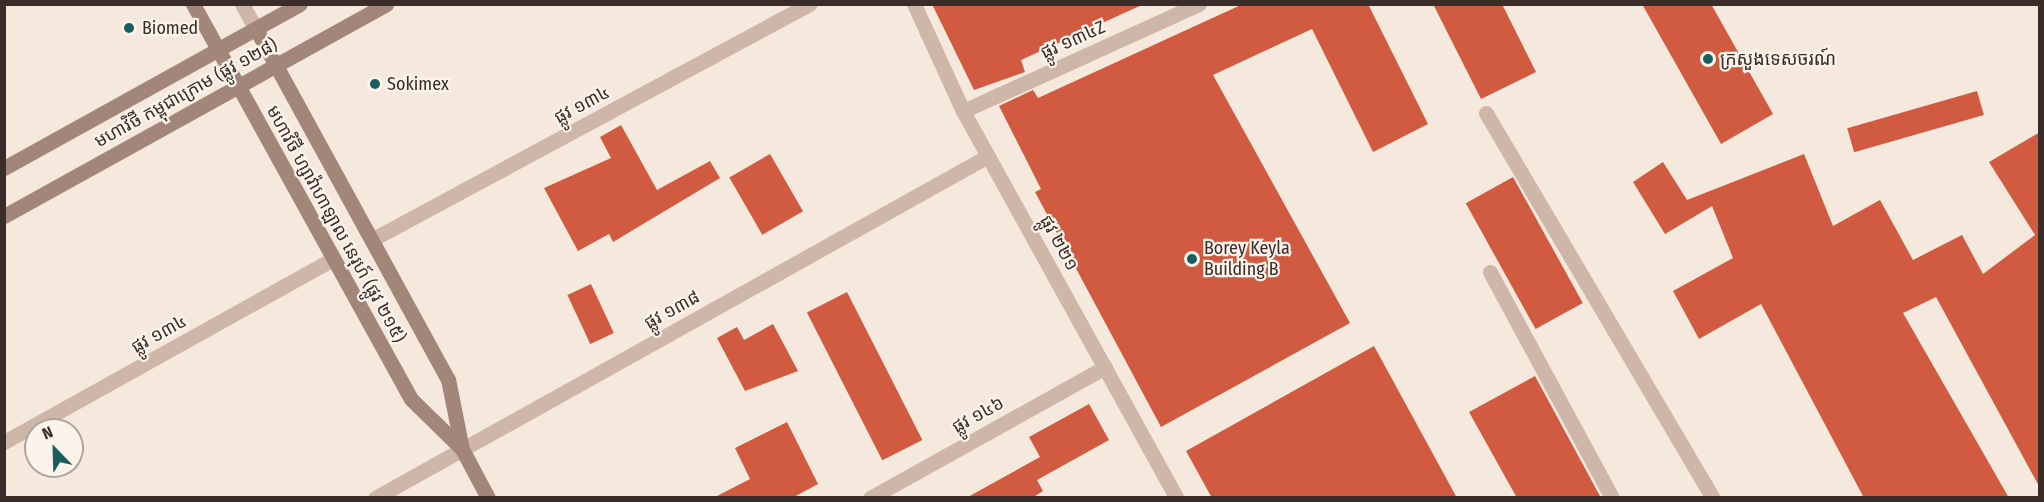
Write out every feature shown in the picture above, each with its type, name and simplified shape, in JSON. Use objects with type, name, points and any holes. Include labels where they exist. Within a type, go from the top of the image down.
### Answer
[{"type":"main road","name":"មហាវិថី ហ្សាវ៉ាហាឡាល នេរុហ៍ (ផ្លូវ ២១៥)","points":[[193,4],[411,399],[462,450],[488,498]]},
{"type":"main road","name":"មហាវិថី កម្ពុជាក្រោម (ផ្លូវ ១២៨)","points":[[4,168],[300,4]]},
{"type":"main road","name":"មហាវិថី កម្ពុជាក្រោម (ផ្លូវ ១២៨)","points":[[4,216],[386,4]]},
{"type":"main road","name":"មហាវិថី ហ្សាវ៉ាហាឡាល នេរុហ៍ (ផ្លូវ ២១៥)","points":[[256,29],[448,379],[462,450]]},
{"type":"street","name":"មហាវិថី ហ្សាវ៉ាហាឡាល នេរុហ៍ (ផ្លូវ ២១៥)","points":[[242,4],[256,29]]},
{"type":"street","name":"ផ្លូវ ១៣៤","points":[[373,239],[810,4]]},
{"type":"street","name":"ផ្លូវ ២២១","points":[[914,4],[963,111],[1177,498]]},
{"type":"street","name":"ផ្លូវ ១៣៤Z","points":[[963,111],[1199,4]]},
{"type":"street","points":[[1486,113],[1713,498]]},
{"type":"street","name":"ផ្លូវ ១៣៨","points":[[375,498],[988,156]]},
{"type":"street","name":"ផ្លូវ ១៣៤","points":[[4,442],[333,259]]},
{"type":"street","points":[[1490,272],[1612,498]]},
{"type":"street","name":"ផ្លូវ ១៤៦","points":[[870,498],[1105,367]]},
{"type":"building","points":[[932,4],[1144,4],[1021,60],[1025,72],[974,90]]},
{"type":"building","points":[[1243,4],[1368,4],[1428,124],[1373,152],[1312,29],[1213,75],[1350,323],[1161,427],[1035,192],[1041,189],[999,106],[1033,90],[1038,98]]},
{"type":"building","points":[[1433,4],[1502,4],[1536,72],[1481,99]]},
{"type":"building","name":"ក្រសួងទេសចរណ៍","points":[[1642,4],[1711,4],[1773,114],[1721,144]]},
{"type":"building","points":[[1977,91],[1984,115],[1854,152],[1847,128]]},
{"type":"building","points":[[621,125],[657,190],[710,161],[720,178],[613,242],[609,234],[578,251],[544,188],[611,158],[600,137]]},
{"type":"building","points":[[2040,132],[2040,488],[1936,297],[1903,313],[2009,498],[1864,498],[1761,304],[1699,339],[1673,291],[1733,258],[1712,206],[1665,234],[1633,182],[1663,162],[1687,200],[1804,154],[1833,226],[1880,200],[1913,260],[1962,235],[1983,274],[2035,235],[1989,162]]},
{"type":"building","points":[[770,154],[803,211],[762,235],[729,178]]},
{"type":"building","points":[[1513,177],[1583,303],[1536,329],[1466,203]]},
{"type":"building","points":[[591,284],[614,333],[590,344],[567,295]]},
{"type":"building","points":[[847,292],[922,440],[882,460],[807,312]]},
{"type":"building","points":[[773,324],[798,371],[745,391],[717,338],[737,327],[744,340]]},
{"type":"building","points":[[1374,346],[1457,498],[1212,498],[1186,451]]},
{"type":"building","points":[[1535,376],[1601,498],[1517,498],[1469,412]]},
{"type":"building","points":[[1089,404],[1109,440],[1037,480],[1043,491],[1032,498],[966,498],[1040,457],[1029,437]]},
{"type":"building","points":[[787,422],[818,484],[792,498],[713,498],[750,479],[735,448]]},
{"type":"place","name":"Biomed","points":[[129,28]]},
{"type":"place","name":"ក្រសួងទេសចរណ៍","points":[[1708,59]]},
{"type":"place","name":"Sokimex","points":[[375,84]]},
{"type":"place","name":"Borey Keyla Building B","points":[[1192,259]]}]
